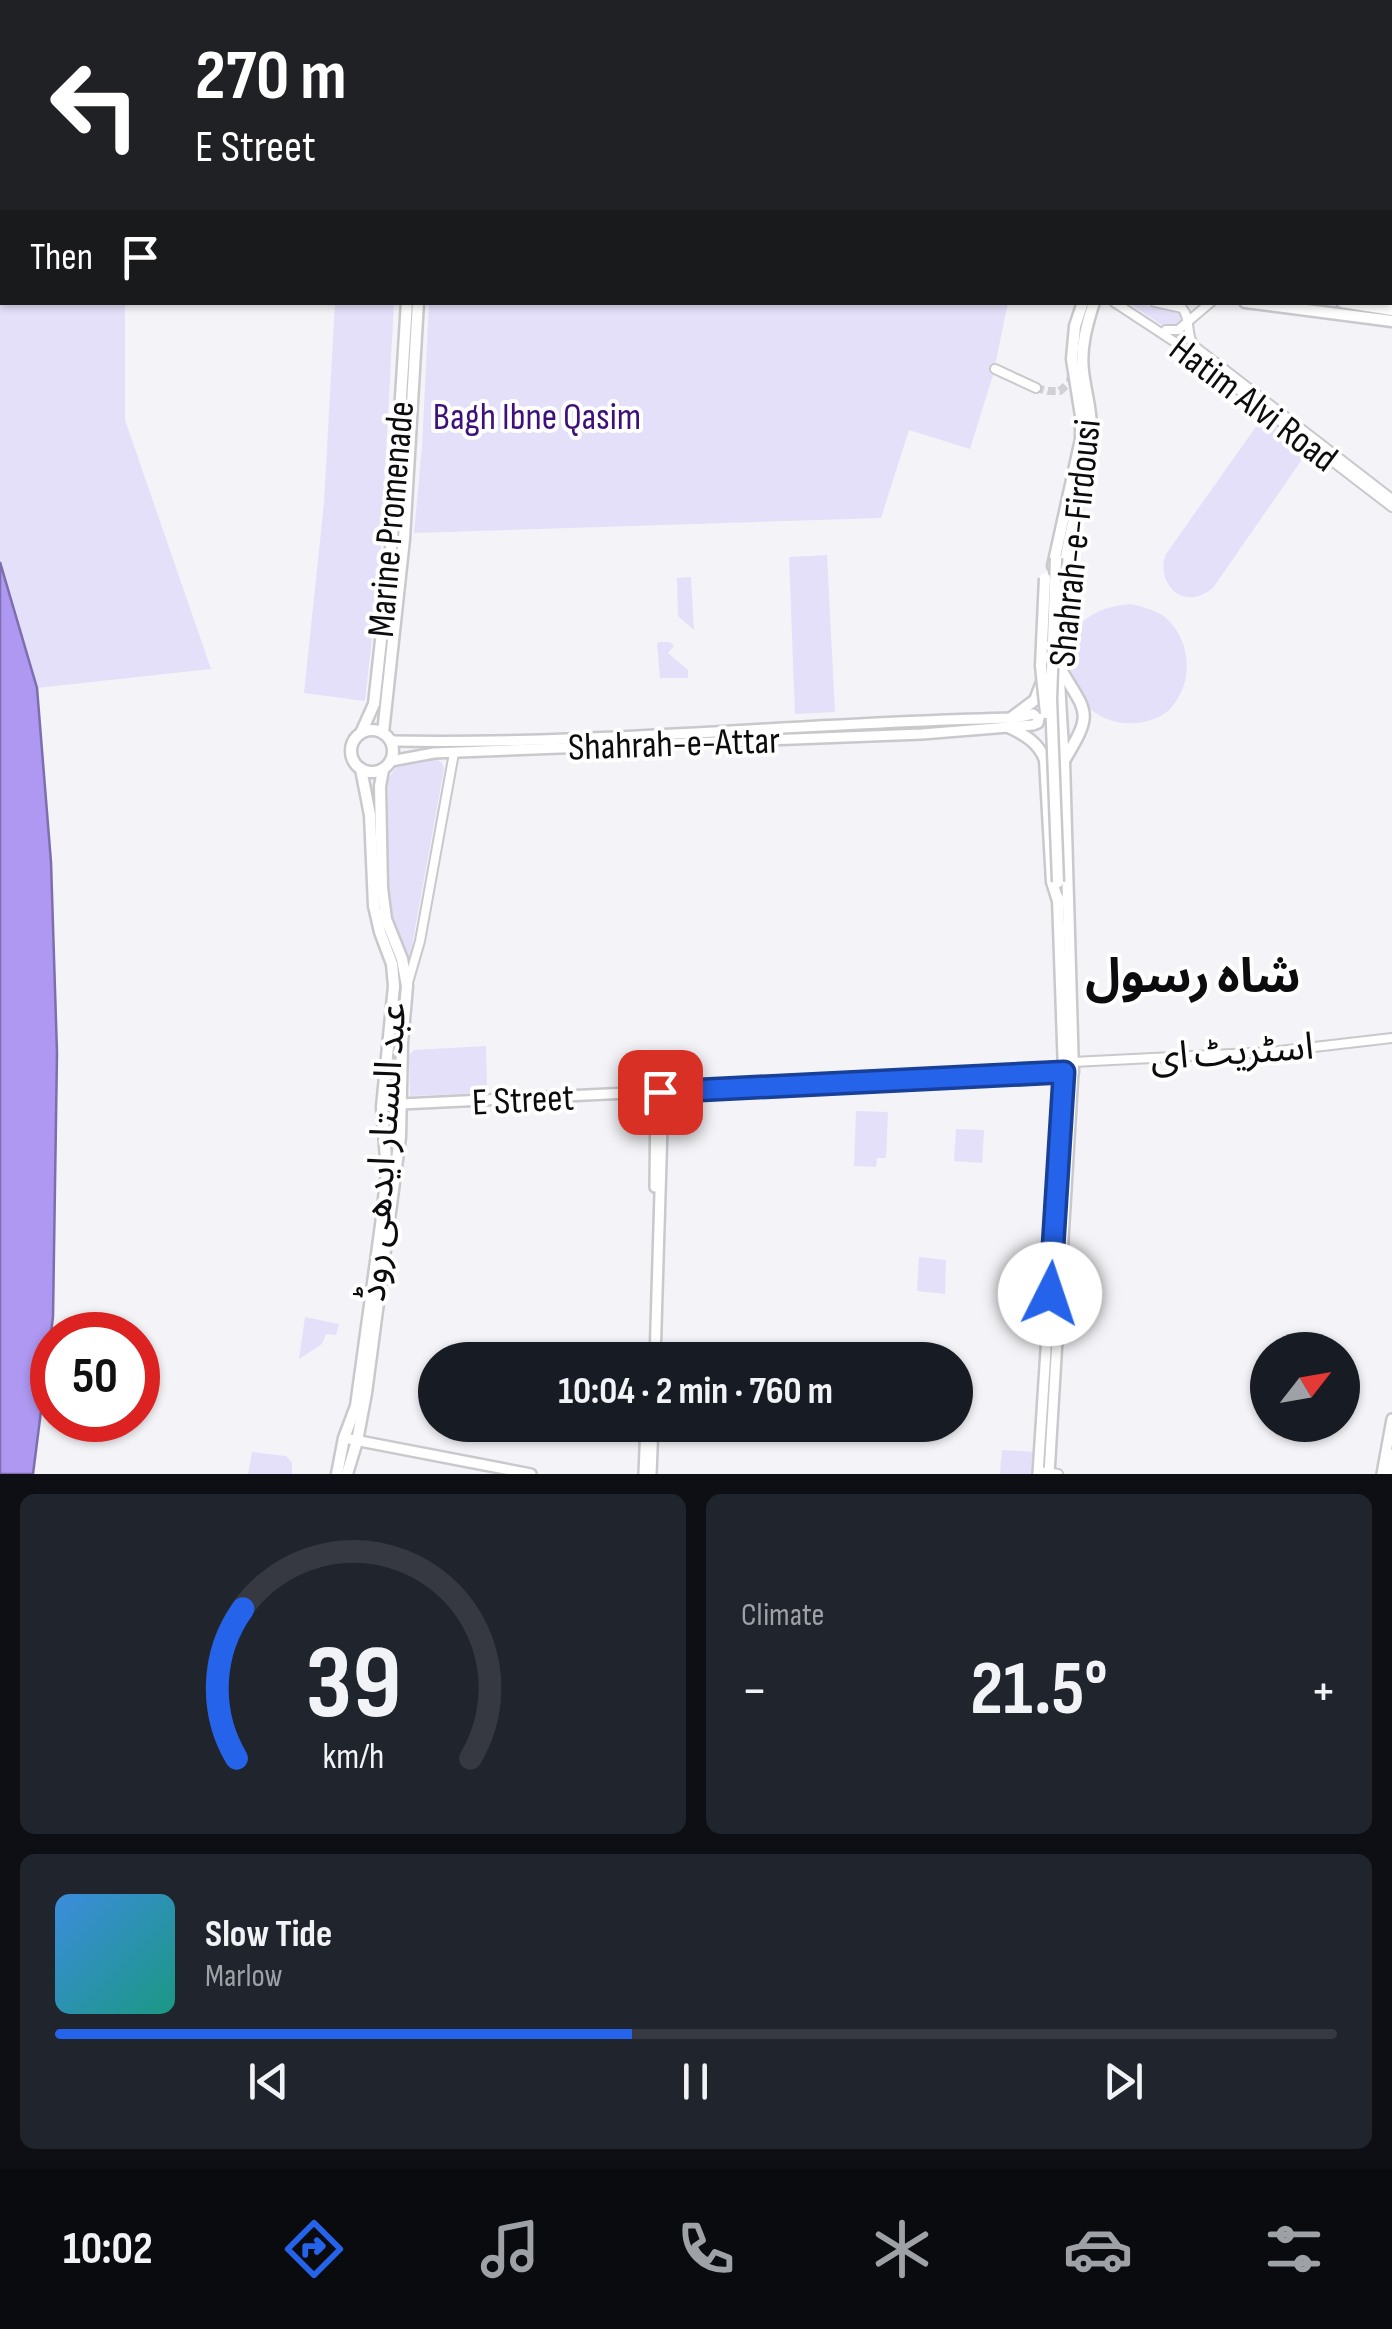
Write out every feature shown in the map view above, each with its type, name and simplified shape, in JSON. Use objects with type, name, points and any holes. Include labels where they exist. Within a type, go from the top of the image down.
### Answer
[{"type":"main road","name":"Marine Promenade","points":[[361,733],[374,704],[392,540],[406,305]]},
{"type":"main road","name":"Marine Promenade","points":[[387,737],[418,305]]},
{"type":"main road","name":"Shahrah-e-Firdousi","points":[[1056,553],[1080,439],[1072,342],[1091,305]]},
{"type":"main road","name":"Shahrah-e-Firdousi","points":[[1060,754],[1060,725],[1049,711],[1060,667],[1062,580],[1090,432],[1082,366],[1092,305]]},
{"type":"main road","points":[[1268,305],[1392,321]]},
{"type":"main road","points":[[1361,305],[1392,310]]},
{"type":"main road","points":[[1056,553],[1050,558],[1045,578],[1041,666],[1042,692],[1060,754]]},
{"type":"main road","points":[[1056,553],[1050,576],[1042,682],[1035,700],[1009,723],[1038,745],[1045,760],[1052,882],[1059,904]]},
{"type":"main road","points":[[1056,553],[1051,700],[1060,754],[1058,882],[1070,1069]]},
{"type":"main road","points":[[1060,667],[1085,717],[1084,725],[1060,754]]},
{"type":"main road","points":[[1035,700],[1060,725]]},
{"type":"main road","name":"Shahrah-e-Attar","points":[[387,737],[489,742],[796,732],[1009,723],[1049,711]]},
{"type":"main road","points":[[372,730],[387,737],[393,754],[387,765],[372,773],[361,770],[353,760],[351,749],[361,733],[372,730]]},
{"type":"main road","name":"Shahrah-e-Attar","points":[[387,765],[434,753],[796,732]]},
{"type":"main road","points":[[1038,745],[1050,735],[1058,741],[1060,754],[1070,1069],[1047,1473]]},
{"type":"main road","name":"عبد الستار ایدھی روڈ","points":[[337,1474],[357,1440],[400,1128],[408,986],[384,904],[380,786],[387,765]]},
{"type":"main road","name":"عبد الستار ایدھی روڈ","points":[[347,1474],[344,1438],[356,1408],[387,1172],[382,1107],[394,986],[392,964],[374,906],[370,808],[361,770]]},
{"type":"main road","name":"E Street","points":[[400,1104],[1070,1069]]},
{"type":"main road","points":[[652,1342],[659,1093]]},
{"type":"main road","points":[[384,1130],[400,1128]]},
{"type":"main road","points":[[1385,1474],[1392,1419]]},
{"type":"main road","points":[[344,1438],[532,1474]]},
{"type":"main road","points":[[647,1474],[648,1442]]},
{"type":"main road","points":[[1385,1474],[1392,1454]]},
{"type":"street","name":"Hatim Alvi Road","points":[[1119,305],[1172,339],[1392,507]]},
{"type":"street","points":[[1127,305],[1166,330],[1172,339]]},
{"type":"street","points":[[1166,330],[1178,330],[1189,322],[1182,308],[1168,305]]},
{"type":"street","name":"Hatim Alvi Road","points":[[1208,305],[1189,322],[1188,335],[1194,346],[1392,499]]},
{"type":"street","points":[[994,369],[1036,388]]},
{"type":"street","points":[[408,986],[420,942],[454,753]]},
{"type":"street","name":"اسٹریٹ ای","points":[[1070,1069],[1392,1038]]},
{"type":"green space","points":[[0,305],[125,305],[125,420],[211,669],[37,688],[0,562]]},
{"type":"green space","points":[[335,305],[394,305],[380,566],[365,701],[304,693],[324,503]]},
{"type":"green space","name":"Bagh Ibne Qasim","points":[[429,305],[1008,305],[993,375],[970,449],[909,430],[881,518],[414,533]]},
{"type":"green space","points":[[1132,305],[1178,310],[1183,317],[1181,326],[1168,329]]},
{"type":"green space","points":[[1267,411],[1312,445],[1213,588],[1199,596],[1182,596],[1166,579],[1166,554]]},
{"type":"green space","points":[[827,555],[835,712],[795,714],[789,557]]},
{"type":"green space","points":[[691,577],[694,630],[678,616],[677,578]]},
{"type":"green space","points":[[1131,604],[1154,611],[1175,627],[1185,650],[1186,675],[1178,699],[1164,714],[1143,722],[1115,722],[1093,711],[1076,693],[1068,671],[1068,648],[1077,628],[1098,612]]},
{"type":"green space","points":[[659,642],[674,646],[668,653],[688,670],[688,678],[660,678]]},
{"type":"green space","points":[[434,757],[444,769],[409,962],[390,896],[388,779],[399,763]]},
{"type":"green space","points":[[486,1046],[485,1093],[410,1096],[409,1055],[414,1050]]},
{"type":"green space","points":[[856,1111],[888,1112],[886,1158],[877,1158],[876,1167],[854,1166]]},
{"type":"green space","points":[[956,1129],[984,1130],[982,1163],[954,1161]]},
{"type":"green space","points":[[919,1257],[946,1260],[945,1294],[917,1291]]},
{"type":"green space","points":[[305,1317],[339,1324],[336,1335],[326,1334],[322,1344],[299,1359]]},
{"type":"green space","points":[[1002,1450],[1035,1452],[1035,1474],[1000,1474]]},
{"type":"green space","points":[[252,1452],[286,1456],[292,1463],[292,1474],[248,1474]]},
{"type":"shaded area","points":[[0,562],[37,688],[51,862],[57,1053],[53,1312],[30,1312],[30,1442],[37,1442],[33,1474],[0,1474]]},
{"type":"tunnel","points":[[1036,388],[1060,391],[1070,382],[1071,375]]},
{"type":"district","name":"شاہ رسول","points":[[1193,975]]},
{"type":"route","points":[[660,1092],[1064,1072],[1050,1294]]}]
